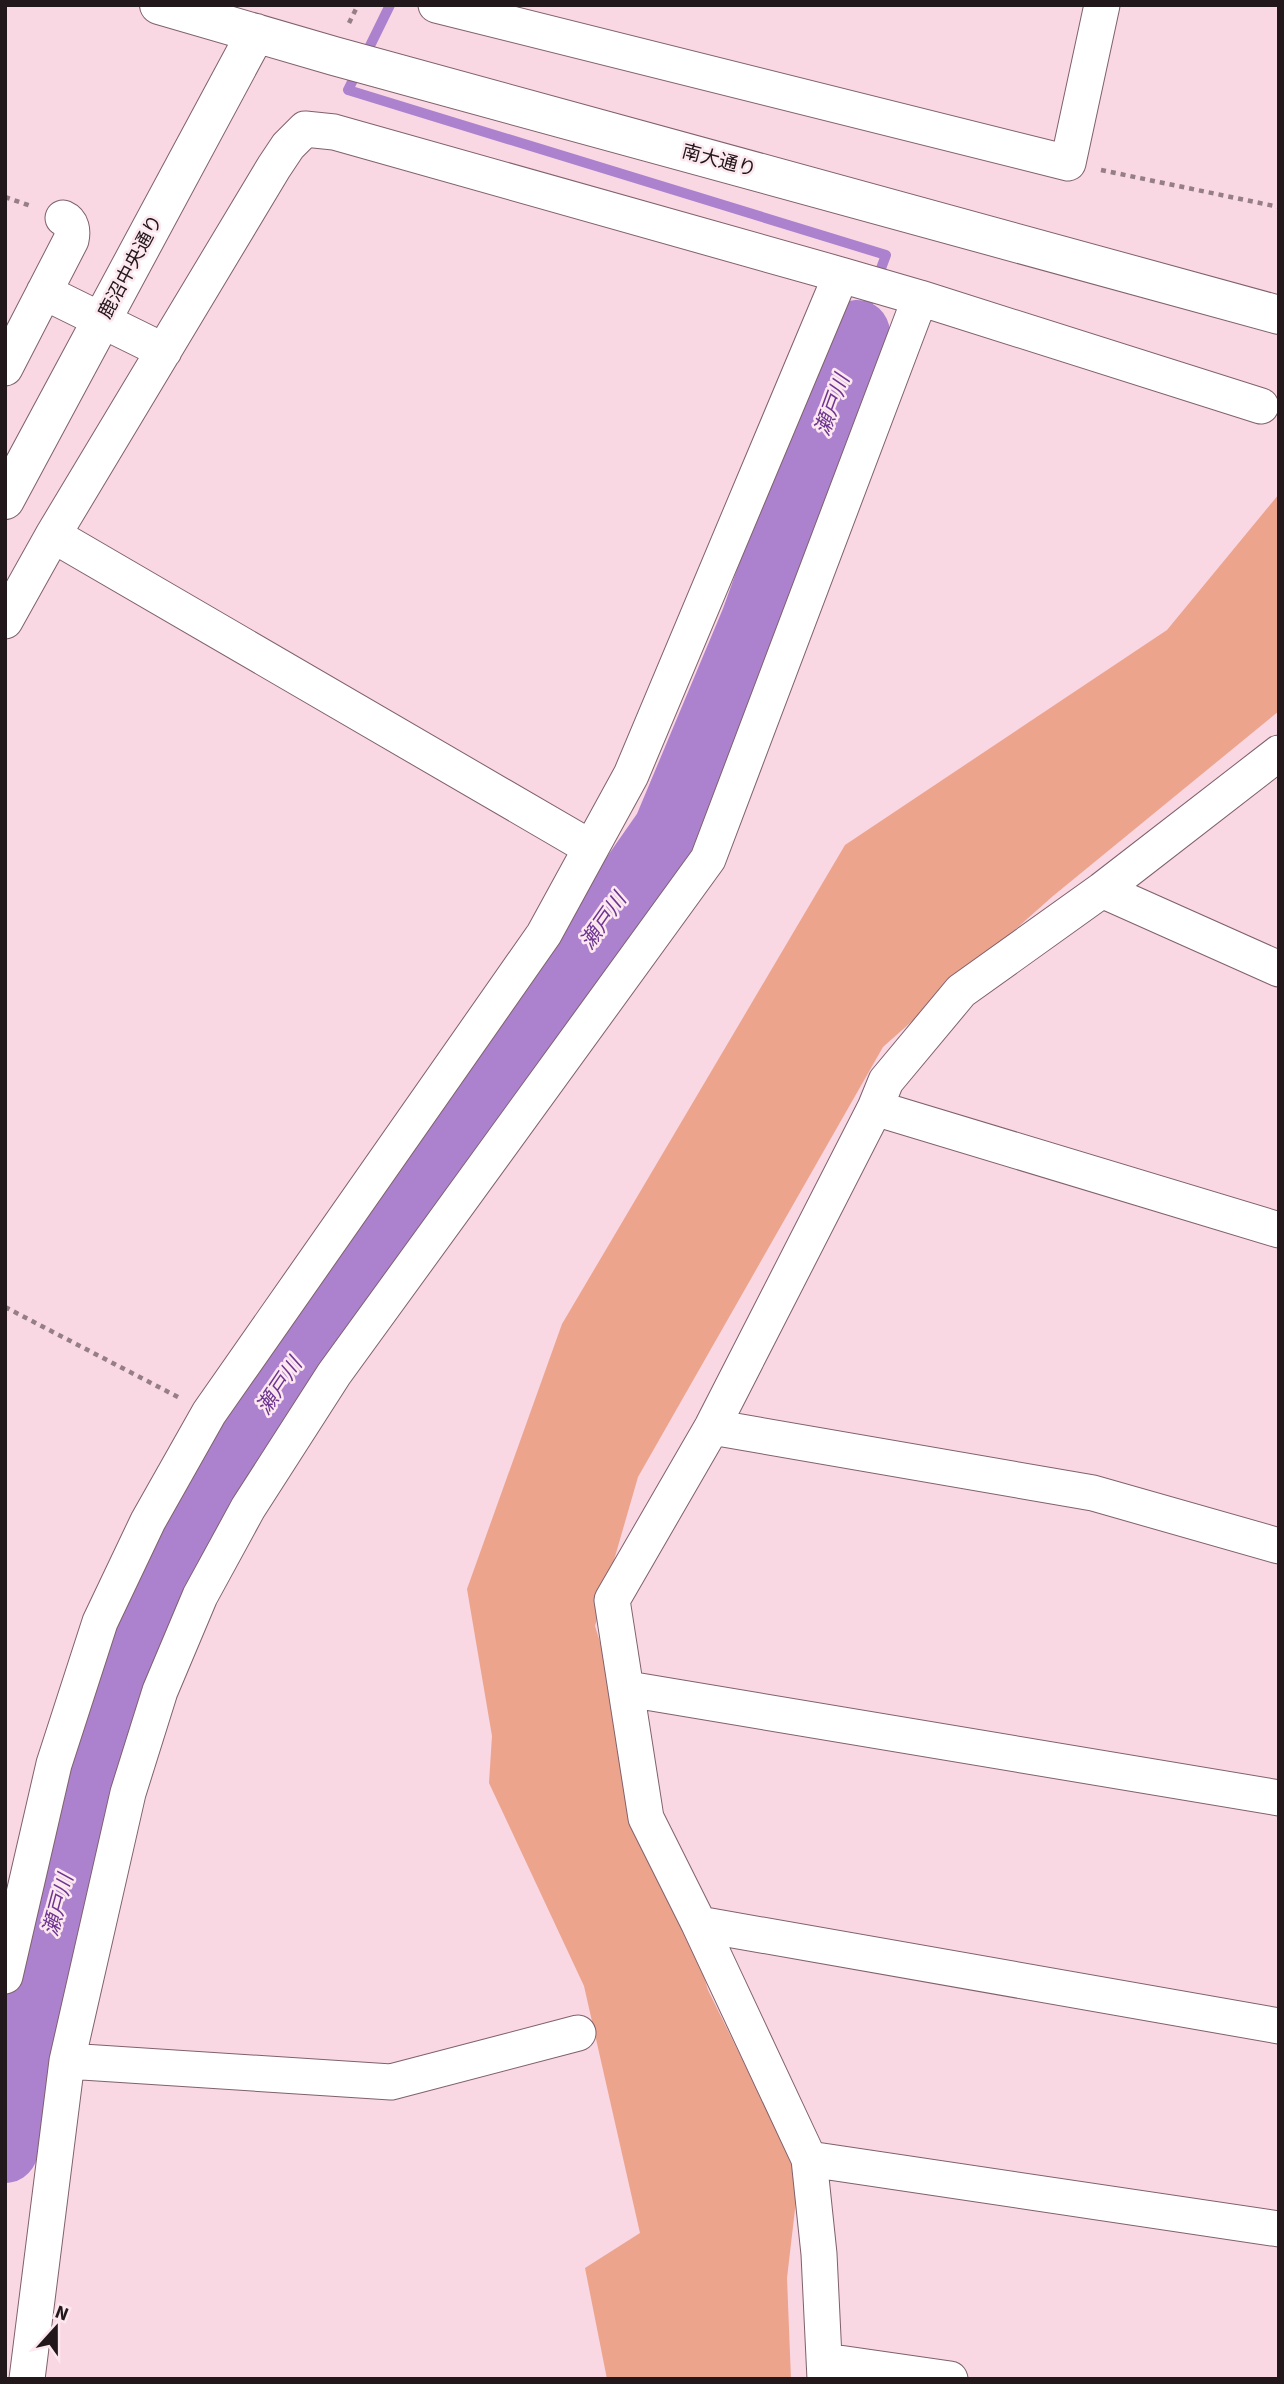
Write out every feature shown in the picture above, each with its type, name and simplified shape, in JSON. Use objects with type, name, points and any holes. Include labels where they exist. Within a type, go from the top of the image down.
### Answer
[{"type":"street","name":"南大通り","points":[[159,5],[1279,315]]},
{"type":"street","points":[[436,5],[1068,163],[1102,5]]},
{"type":"street","name":"鹿沼中央通り","points":[[5,500],[256,33]]},
{"type":"street","points":[[5,621],[53,535],[274,167],[288,146],[306,129],[334,132],[841,275],[1261,405]]},
{"type":"street","points":[[5,368],[71,240],[72,227],[68,220],[63,218]]},
{"type":"street","points":[[5,1976],[54,1764],[100,1622],[148,1521],[209,1413],[544,933],[631,775],[841,275]]},
{"type":"street","points":[[44,292],[164,351]]},
{"type":"street","points":[[27,2379],[66,2061],[128,1793],[160,1691],[200,1597],[248,1508],[334,1374],[708,859],[920,298]]},
{"type":"street","points":[[53,535],[591,848]]},
{"type":"street","points":[[950,2379],[825,2370],[819,2254],[809,2159],[699,1924],[646,1818],[612,1600],[712,1427],[875,1108],[886,1081],[961,991],[1102,890],[1279,753]]},
{"type":"street","points":[[1102,890],[1279,969]]},
{"type":"street","points":[[875,1108],[1279,1230]]},
{"type":"street","points":[[712,1427],[1093,1493],[1279,1546]]},
{"type":"street","points":[[628,1689],[1279,1798]]},
{"type":"street","points":[[699,1924],[1279,2026]]},
{"type":"street","points":[[66,2061],[391,2082],[578,2032]]},
{"type":"street","points":[[809,2159],[1279,2229]]},
{"type":"path","points":[[1068,163],[1279,207]]},
{"type":"path","points":[[5,1307],[209,1413]]},
{"type":"shaded area","points":[[1279,494],[1279,711],[1053,896],[883,1047],[638,1477],[595,1626],[708,1990],[799,2175],[787,2278],[791,2379],[607,2379],[585,2268],[640,2233],[584,1986],[489,1783],[492,1736],[467,1589],[562,1324],[845,845],[1167,630]]},
{"type":"waterway","name":"瀬戸川","points":[[365,56],[390,5]]},
{"type":"waterway","name":"瀬戸川","points":[[358,70],[348,90],[886,255],[857,333]]},
{"type":"waterway","name":"瀬戸川","points":[[5,2150],[39,1979],[103,1734],[150,1621],[263,1406],[666,830],[754,620],[857,333]]}]
